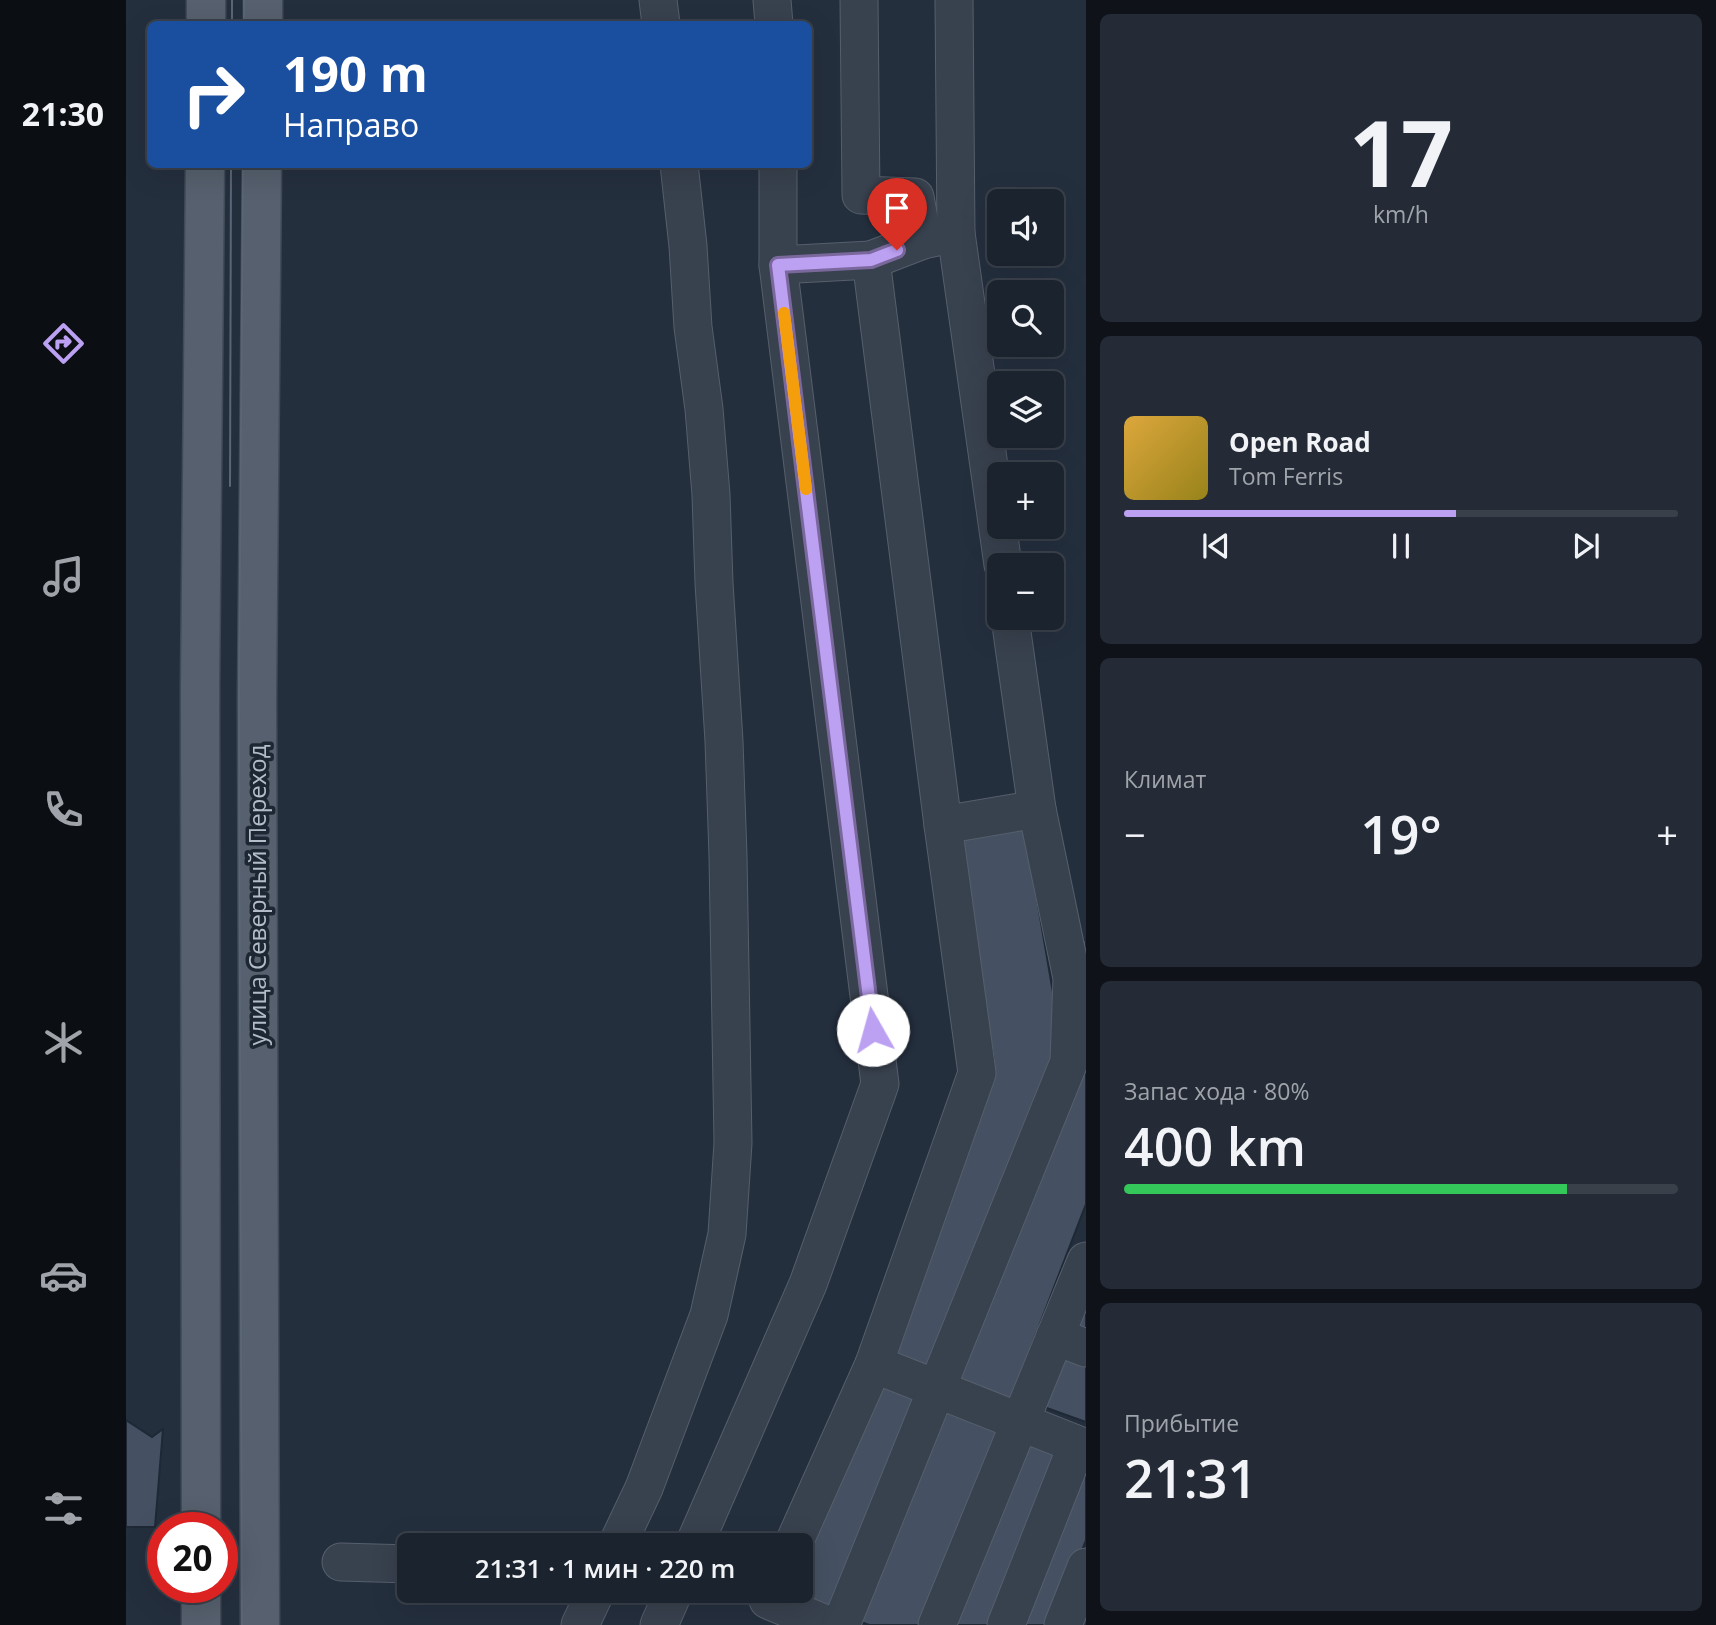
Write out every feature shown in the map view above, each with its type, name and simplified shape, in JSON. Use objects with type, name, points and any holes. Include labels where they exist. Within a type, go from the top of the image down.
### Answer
[{"type":"main road","points":[[206,0],[206,21]]},
{"type":"main road","points":[[263,0],[263,21]]},
{"type":"main road","points":[[201,1512],[200,688],[205,168]]},
{"type":"main road","name":"улица Северный Переход","points":[[261,1625],[257,698],[262,168]]},
{"type":"main road","points":[[201,1603],[201,1625]]},
{"type":"lane","points":[[658,0],[661,21]]},
{"type":"lane","points":[[772,0],[774,21]]},
{"type":"lane","points":[[859,0],[861,195],[915,197],[939,237]]},
{"type":"lane","points":[[954,0],[939,237],[1001,553]]},
{"type":"lane","points":[[623,1533],[644,1488],[709,1315],[727,1234],[733,1143],[728,856],[711,495],[679,168]]},
{"type":"lane","points":[[699,1533],[808,1284],[880,1084],[778,265],[778,168]]},
{"type":"lane","points":[[778,265],[871,260],[939,237]]},
{"type":"lane","points":[[798,1533],[874,1364],[977,1073],[871,260]]},
{"type":"lane","points":[[841,1625],[1069,1062],[1072,978],[1037,809],[1012,630]]},
{"type":"lane","points":[[943,825],[1037,809]]},
{"type":"lane","points":[[1050,871],[1086,905]]},
{"type":"lane","points":[[937,1625],[1019,1423],[1071,1342],[1086,1261]]},
{"type":"lane","points":[[874,1364],[1082,1446],[1006,1625]]},
{"type":"lane","points":[[341,1562],[397,1564]]},
{"type":"lane","points":[[1063,1625],[1086,1567]]},
{"type":"lane","points":[[580,1625],[590,1603]]},
{"type":"lane","points":[[659,1625],[669,1603]]},
{"type":"lane","points":[[766,1605],[828,1625]]},
{"type":"building","points":[[1024,823],[1064,1057],[934,1375],[885,1355],[994,1061],[957,835]]},
{"type":"building","points":[[1072,931],[1086,941],[1086,1033]]},
{"type":"building","points":[[1086,1033],[1086,1204],[1008,1407],[957,1384]]},
{"type":"building","points":[[1086,1310],[1086,1335],[1076,1331]]},
{"type":"building","points":[[1065,1355],[1086,1364],[1086,1422],[1044,1407]]},
{"type":"building","points":[[878,1380],[921,1399],[835,1609],[813,1600],[811,1533]]},
{"type":"building","points":[[945,1405],[1002,1429],[922,1625],[869,1625],[856,1620]]},
{"type":"building","points":[[126,1420],[152,1437],[163,1429],[156,1512],[147,1512],[147,1527],[126,1527]]},
{"type":"building","points":[[1028,1439],[1060,1452],[993,1625],[952,1625]]},
{"type":"building","points":[[1086,1460],[1086,1540],[1053,1625],[1019,1625]]},
{"type":"tram line","points":[[232,0],[232,21]]},
{"type":"tram line","points":[[244,0],[244,21]]},
{"type":"tram line","points":[[230,486],[231,168]]},
{"type":"tram line","points":[[242,1625],[239,697],[243,168]]},
{"type":"slow traffic","points":[[784,313],[806,489]]},
{"type":"route","points":[[873,1030],[778,265],[871,260],[897,250]]}]
